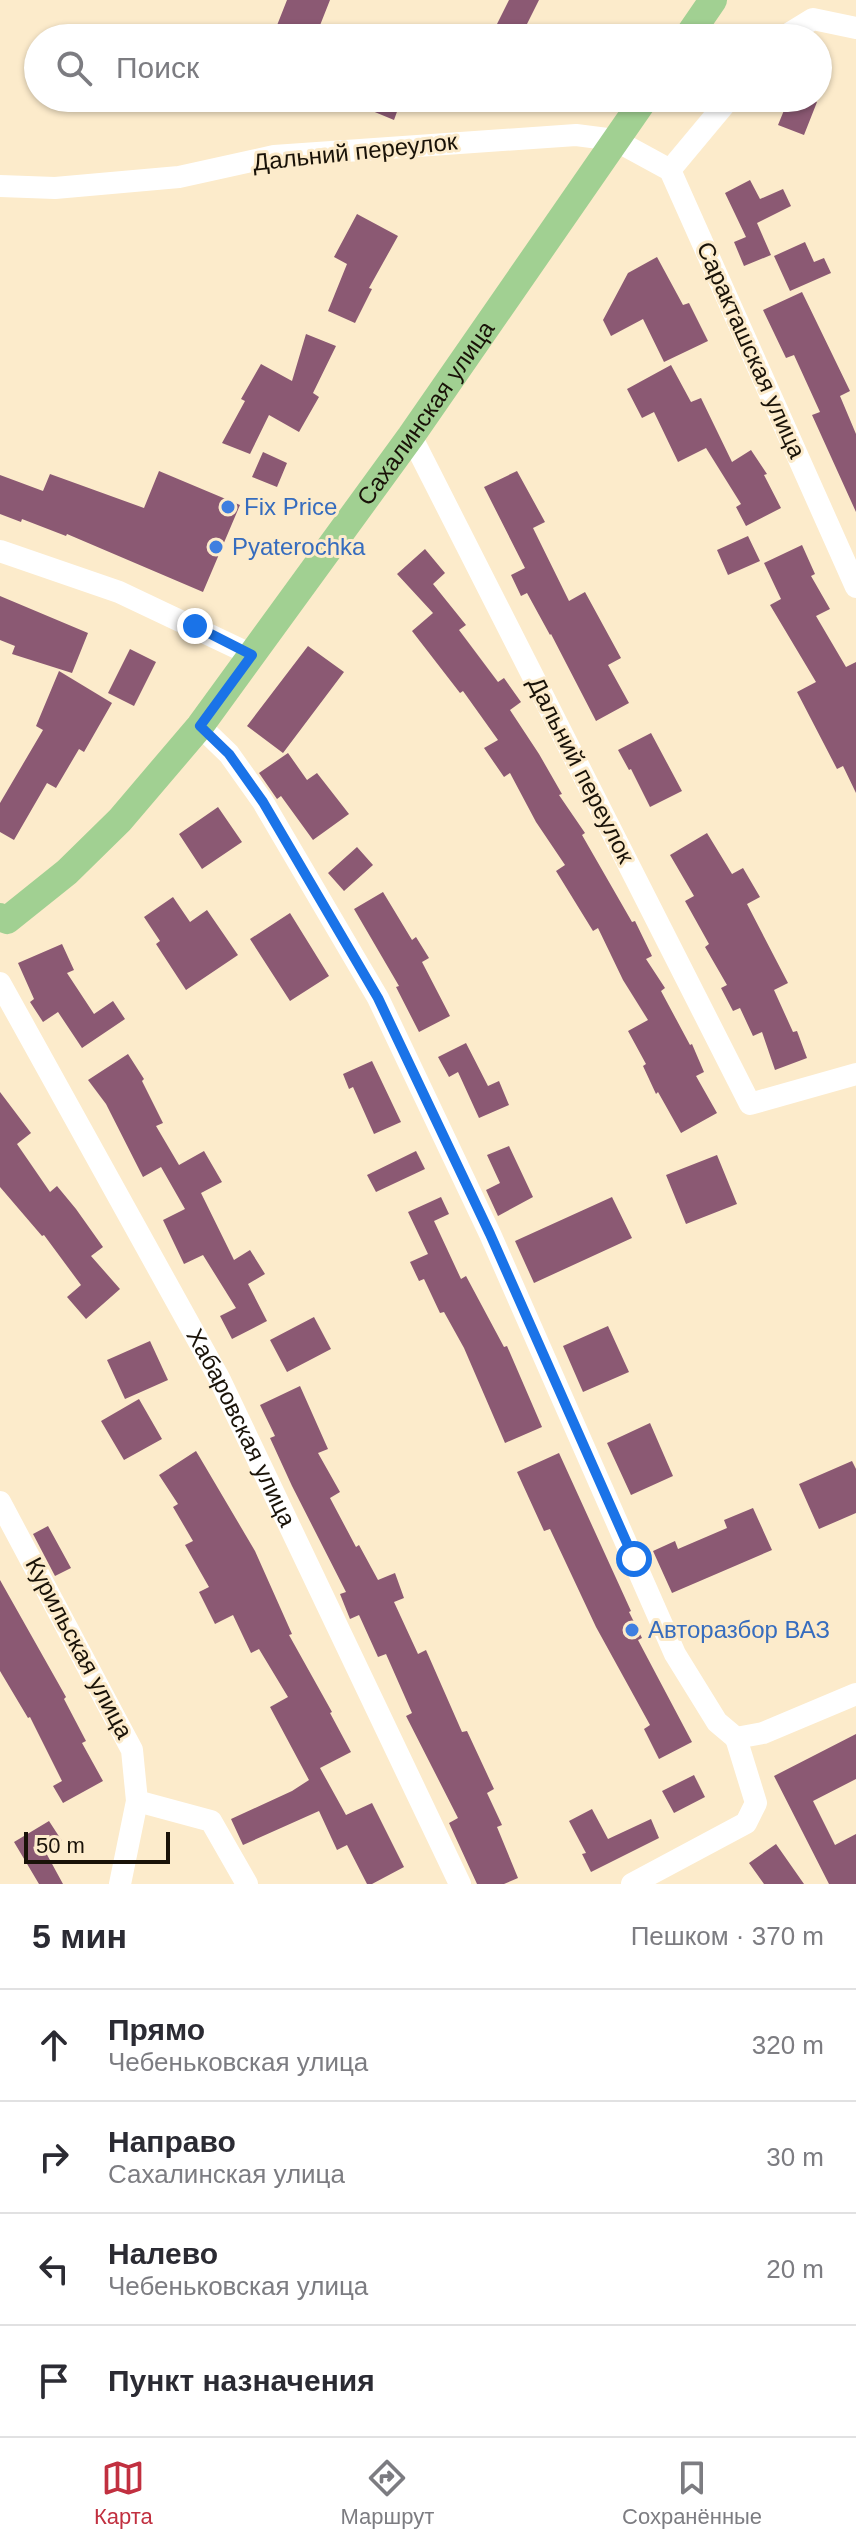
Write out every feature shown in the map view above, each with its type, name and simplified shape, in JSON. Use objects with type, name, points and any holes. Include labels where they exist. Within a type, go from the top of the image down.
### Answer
[{"type":"main road","points":[[697,24],[713,0]]},
{"type":"main road","name":"Сахалинская улица","points":[[2,921],[67,872],[120,820],[200,726],[411,436],[635,112]]},
{"type":"street","points":[[805,24],[813,19],[856,28]]},
{"type":"street","points":[[615,140],[670,170],[718,112]]},
{"type":"street","name":"Дальний переулок","points":[[0,186],[55,188],[179,177],[274,156],[351,149],[576,135],[615,140]]},
{"type":"street","name":"Саракташская улица","points":[[670,170],[856,587]]},
{"type":"street","name":"Дальний переулок","points":[[411,436],[750,1104],[856,1074]]},
{"type":"street","points":[[0,551],[119,592],[252,655]]},
{"type":"street","points":[[200,726],[229,754],[263,802],[378,998],[490,1234],[675,1654],[717,1722],[736,1738],[756,1803],[746,1823],[632,1884]]},
{"type":"street","name":"Хабаровская улица","points":[[0,983],[219,1378],[460,1884]]},
{"type":"street","name":"Курильская улица","points":[[0,1502],[132,1750],[137,1801],[120,1884]]},
{"type":"street","points":[[736,1738],[763,1733],[856,1694]]},
{"type":"street","points":[[137,1801],[211,1821],[247,1884]]},
{"type":"building","points":[[287,0],[330,0],[321,24],[278,24]]},
{"type":"building","points":[[509,0],[539,0],[527,24],[497,24]]},
{"type":"building","points":[[375,112],[397,112],[394,120]]},
{"type":"building","points":[[783,112],[813,112],[804,135],[778,125]]},
{"type":"building","points":[[750,180],[760,199],[783,189],[791,206],[757,223],[771,255],[744,266],[734,242],[746,237],[725,193]]},
{"type":"building","points":[[357,214],[398,236],[369,288],[372,289],[355,323],[328,311],[347,264],[334,257]]},
{"type":"building","points":[[805,242],[814,262],[824,258],[831,273],[790,291],[774,256]]},
{"type":"building","points":[[657,257],[683,305],[689,303],[708,341],[664,362],[643,319],[611,336],[603,320],[628,273]]},
{"type":"building","points":[[802,292],[850,391],[840,396],[856,434],[856,512],[812,415],[820,412],[794,355],[786,358],[763,310]]},
{"type":"building","points":[[306,334],[336,346],[313,393],[319,397],[299,432],[269,415],[250,454],[222,443],[245,401],[241,399],[261,364],[292,381]]},
{"type":"building","points":[[671,365],[691,402],[701,398],[732,462],[751,450],[767,474],[764,475],[781,508],[746,526],[736,507],[741,504],[706,448],[678,462],[654,412],[642,418],[627,389]]},
{"type":"building","points":[[263,452],[287,463],[277,487],[252,477]]},
{"type":"building","points":[[159,471],[240,505],[203,592],[67,534],[0,514],[0,475],[43,491],[50,474],[144,508]]},
{"type":"building","points":[[517,471],[545,522],[533,528],[569,601],[585,592],[621,658],[608,665],[629,703],[596,721],[551,634],[527,593],[521,596],[511,575],[525,568],[484,487]]},
{"type":"building","points":[[748,536],[760,561],[728,575],[717,550]]},
{"type":"building","points":[[802,545],[815,574],[811,576],[830,609],[816,616],[846,667],[856,662],[856,793],[843,766],[837,769],[797,692],[816,682],[770,605],[781,599],[764,563]]},
{"type":"building","points":[[425,549],[445,573],[433,584],[466,625],[459,630],[498,682],[504,678],[521,702],[510,710],[562,794],[559,795],[585,833],[582,835],[632,922],[635,921],[652,956],[646,959],[665,988],[661,991],[692,1044],[704,1072],[696,1076],[717,1113],[681,1133],[658,1092],[656,1094],[643,1066],[646,1064],[628,1031],[648,1020],[623,980],[598,928],[593,931],[556,871],[565,865],[536,822],[510,773],[504,777],[484,748],[498,740],[463,691],[460,693],[412,631],[433,613],[397,574]]},
{"type":"building","points":[[0,596],[88,633],[72,673],[12,654],[15,646],[0,640]]},
{"type":"building","points":[[308,646],[344,672],[283,753],[247,726]]},
{"type":"building","points":[[130,649],[156,662],[134,706],[108,693]]},
{"type":"building","points":[[59,671],[112,703],[84,752],[79,749],[56,788],[47,783],[14,840],[0,832],[0,803],[43,730],[36,726]]},
{"type":"building","points":[[651,733],[682,791],[650,807],[618,750]]},
{"type":"building","points":[[288,753],[307,780],[317,773],[349,814],[313,840],[281,796],[277,799],[259,773]]},
{"type":"building","points":[[218,807],[242,842],[202,869],[179,834]]},
{"type":"building","points":[[707,833],[732,874],[743,868],[760,897],[747,904],[788,983],[774,990],[793,1032],[797,1031],[807,1058],[775,1070],[762,1032],[753,1036],[740,1008],[733,1011],[721,988],[727,985],[705,947],[709,944],[685,901],[694,896],[670,855]]},
{"type":"building","points":[[357,847],[373,865],[344,891],[328,873]]},
{"type":"building","points":[[383,892],[412,940],[416,937],[429,958],[422,962],[450,1016],[419,1032],[396,987],[399,986],[354,909]]},
{"type":"building","points":[[173,897],[190,922],[207,910],[238,955],[186,990],[156,944],[160,941],[144,917]]},
{"type":"building","points":[[290,913],[329,976],[290,1001],[250,939]]},
{"type":"building","points":[[62,944],[74,970],[67,973],[94,1014],[113,1001],[125,1019],[82,1048],[58,1012],[43,1022],[30,1002],[34,999],[18,963]]},
{"type":"building","points":[[466,1043],[488,1086],[499,1081],[509,1105],[479,1118],[458,1072],[449,1077],[438,1057]]},
{"type":"building","points":[[128,1054],[144,1079],[142,1081],[163,1123],[156,1126],[179,1165],[204,1151],[222,1182],[201,1193],[234,1260],[250,1250],[265,1274],[248,1284],[267,1321],[232,1339],[220,1316],[236,1308],[203,1255],[184,1264],[163,1220],[185,1209],[161,1167],[143,1177],[106,1104],[88,1080]]},
{"type":"building","points":[[372,1061],[401,1122],[374,1134],[353,1087],[349,1089],[343,1074]]},
{"type":"building","points":[[0,1092],[31,1133],[17,1144],[50,1192],[57,1186],[103,1247],[91,1256],[120,1289],[86,1319],[67,1297],[81,1285],[44,1235],[0,1187]]},
{"type":"building","points":[[509,1146],[533,1197],[498,1216],[486,1190],[500,1183],[487,1155]]},
{"type":"building","points":[[416,1151],[425,1169],[376,1192],[367,1175]]},
{"type":"building","points":[[717,1155],[737,1204],[686,1224],[666,1175]]},
{"type":"building","points":[[441,1197],[449,1214],[434,1221],[461,1279],[466,1276],[504,1347],[507,1346],[542,1427],[505,1443],[464,1348],[444,1312],[440,1313],[424,1279],[419,1281],[410,1262],[428,1254],[408,1212]]},
{"type":"building","points":[[612,1197],[632,1238],[534,1283],[515,1241]]},
{"type":"building","points":[[314,1317],[331,1349],[287,1372],[270,1340]]},
{"type":"building","points":[[608,1326],[629,1372],[583,1392],[563,1346]]},
{"type":"building","points":[[150,1341],[168,1380],[125,1399],[107,1360]]},
{"type":"building","points":[[300,1386],[328,1449],[318,1453],[340,1492],[330,1498],[378,1580],[395,1573],[404,1598],[394,1602],[418,1654],[426,1650],[462,1732],[467,1731],[494,1789],[487,1793],[502,1825],[497,1827],[518,1878],[504,1884],[477,1884],[449,1823],[458,1818],[406,1716],[412,1713],[386,1654],[378,1657],[359,1615],[350,1619],[340,1594],[346,1592],[270,1438],[275,1436],[260,1405]]},
{"type":"building","points":[[139,1399],[162,1439],[124,1460],[101,1421]]},
{"type":"building","points":[[650,1423],[673,1476],[631,1495],[607,1443]]},
{"type":"building","points":[[196,1451],[255,1551],[292,1634],[289,1635],[351,1752],[320,1768],[346,1815],[372,1803],[404,1867],[372,1884],[367,1884],[347,1845],[337,1850],[319,1811],[243,1845],[231,1819],[309,1780],[270,1707],[288,1697],[259,1649],[251,1653],[233,1615],[215,1624],[199,1592],[209,1587],[185,1545],[193,1541],[173,1507],[178,1504],[159,1475]]},
{"type":"building","points":[[559,1453],[631,1611],[642,1638],[638,1640],[692,1742],[659,1759],[644,1729],[650,1725],[596,1627],[550,1529],[544,1531],[517,1472]]},
{"type":"building","points":[[852,1461],[856,1469],[856,1513],[819,1529],[799,1484]]},
{"type":"building","points":[[753,1508],[772,1550],[672,1593],[653,1551],[675,1541],[678,1549],[727,1528],[724,1520]]},
{"type":"building","points":[[48,1526],[71,1568],[55,1576],[33,1534]]},
{"type":"building","points":[[0,1580],[66,1697],[64,1699],[86,1741],[82,1743],[103,1781],[63,1803],[53,1786],[62,1781],[30,1717],[0,1671]]},
{"type":"building","points":[[856,1734],[856,1779],[813,1801],[835,1845],[856,1834],[856,1884],[829,1884],[774,1776]]},
{"type":"building","points":[[694,1775],[705,1797],[674,1813],[662,1791]]},
{"type":"building","points":[[592,1809],[608,1839],[651,1819],[659,1838],[591,1872],[582,1854],[586,1853],[569,1821]]},
{"type":"building","points":[[49,1821],[62,1841],[45,1851],[63,1884],[39,1884],[14,1842]]},
{"type":"building","points":[[776,1844],[804,1884],[764,1884],[749,1863]]},
{"type":"place","name":"Fix Price","points":[[228,507]]},
{"type":"place","name":"Pyaterochka","points":[[216,547]]},
{"type":"place","name":"Авторазбор ВАЗ","points":[[632,1630]]},
{"type":"route","points":[[195,626],[252,655],[200,726],[229,754],[263,802],[378,998],[490,1234],[634,1559]]}]
